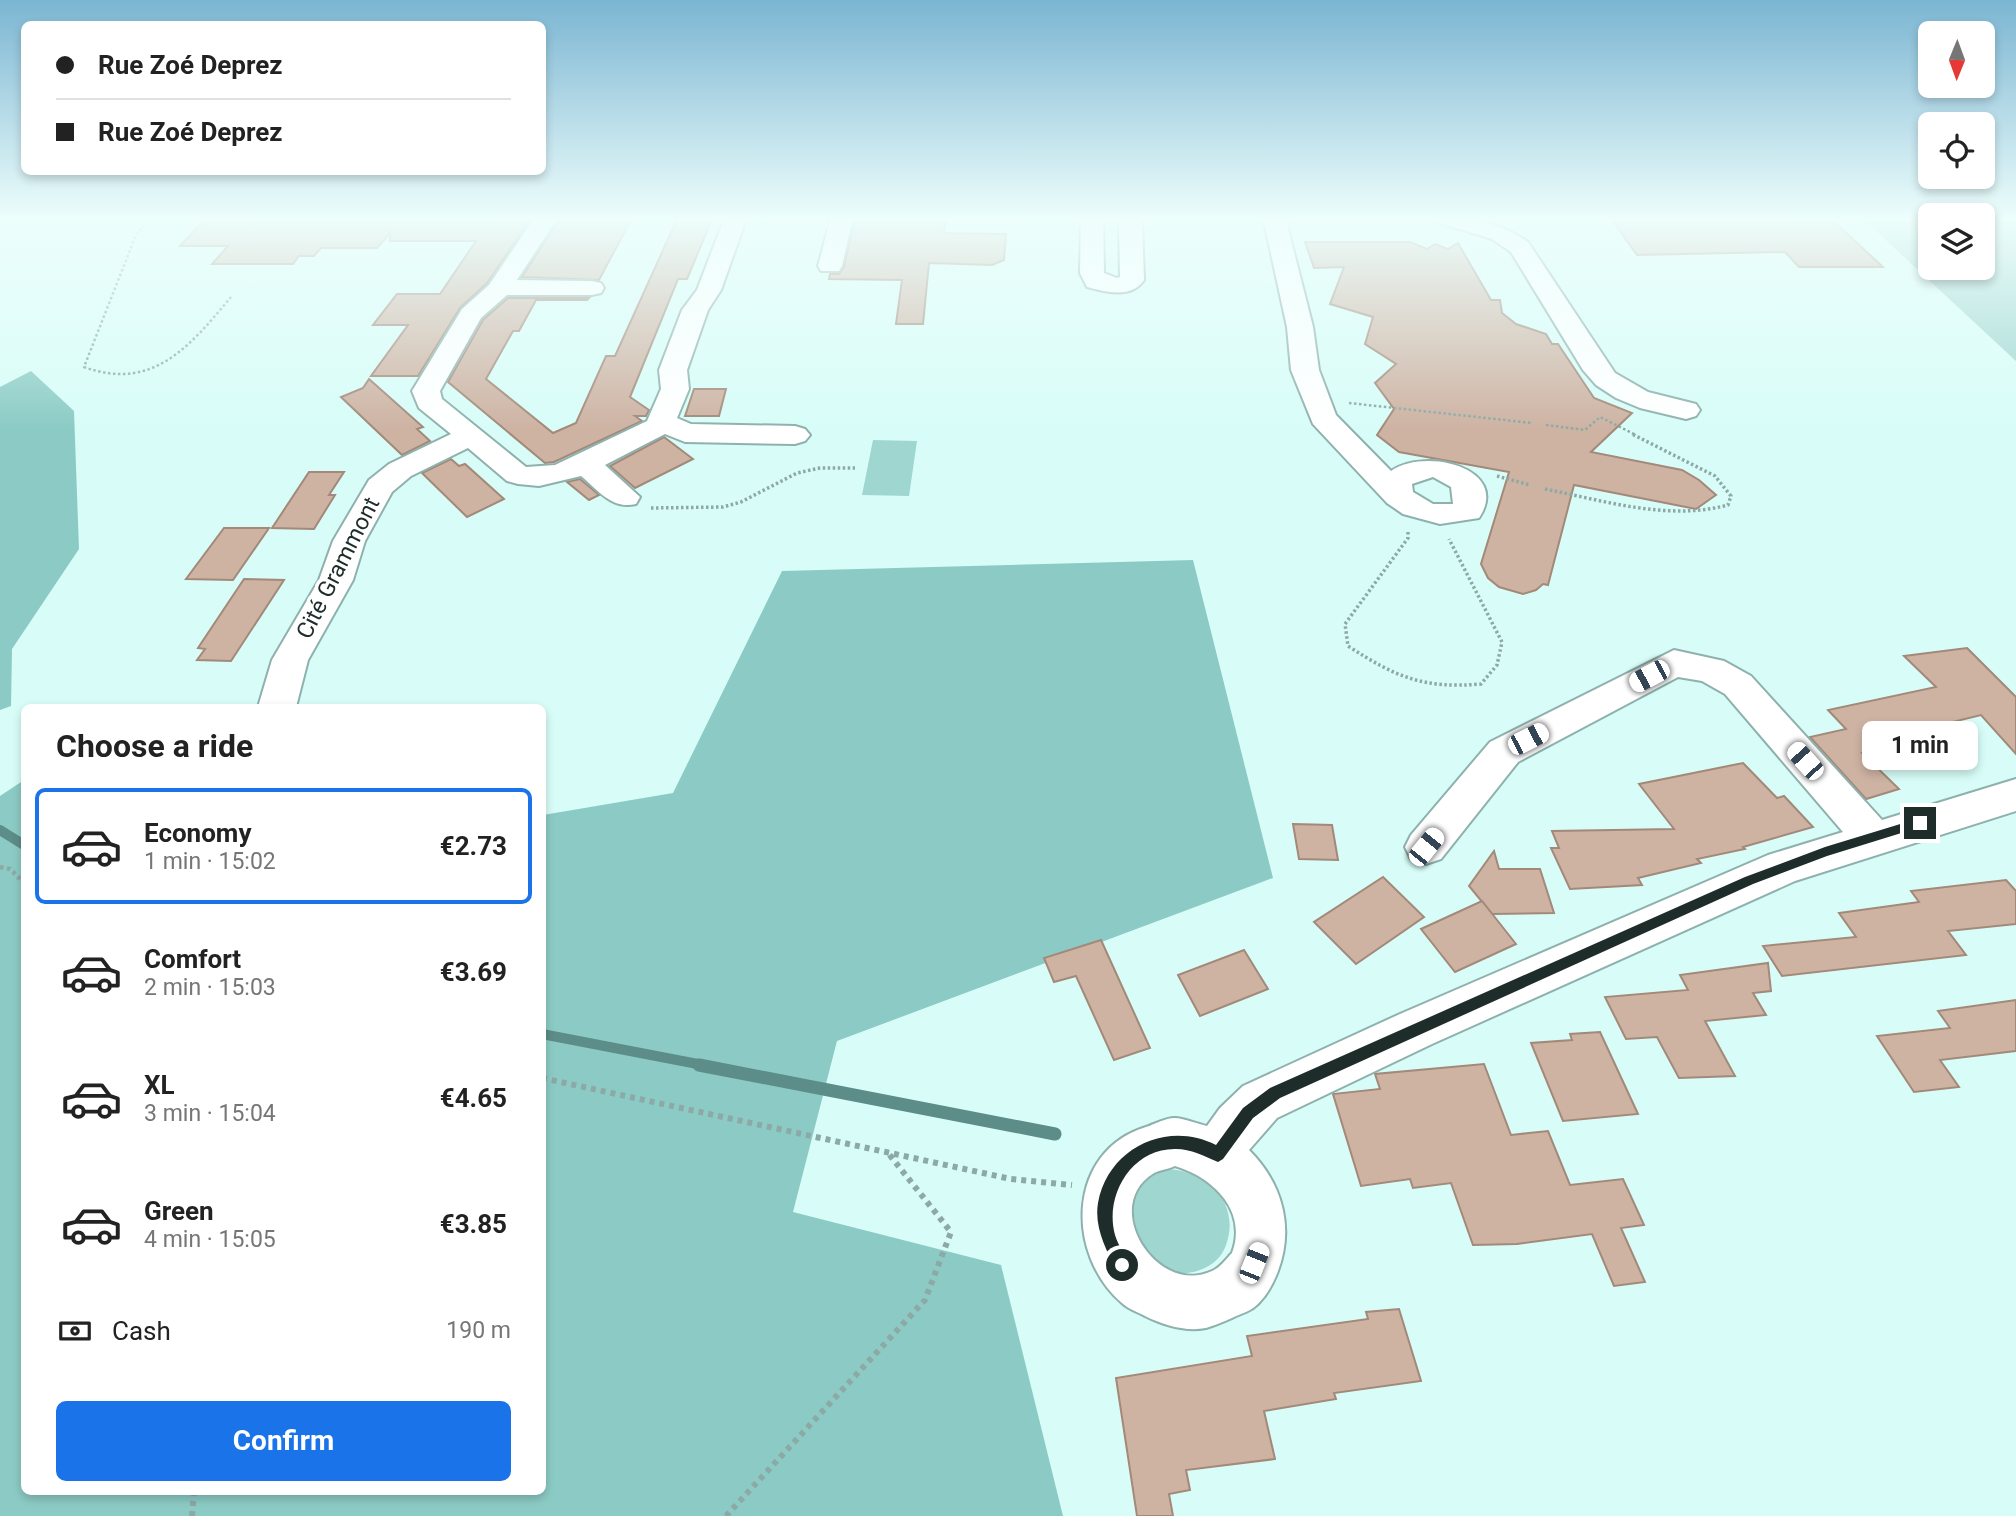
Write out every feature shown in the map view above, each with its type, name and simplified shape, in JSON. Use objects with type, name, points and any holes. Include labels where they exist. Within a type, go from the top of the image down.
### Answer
[{"type":"street","points":[[499,288],[471,314],[426,391],[429,401],[468,437],[518,475],[550,476],[586,464],[645,435],[662,421],[675,389],[673,370],[695,310],[709,288]]},
{"type":"street","points":[[569,288],[592,288]]},
{"type":"street","points":[[1291,288],[1306,370],[1323,418],[1338,434],[1414,506],[1455,515],[1468,511],[1472,497],[1468,485],[1459,477],[1445,470],[1421,468],[1338,434]]},
{"type":"street","points":[[1546,288],[1597,370],[1607,381],[1645,400],[1686,410]]},
{"type":"street","points":[[662,421],[685,433],[795,435]]},
{"type":"street","name":"Cité Grammont","points":[[278,704],[290,660],[336,580],[349,541],[380,487],[400,470],[468,437]]},
{"type":"street","points":[[586,464],[625,497]]},
{"type":"street","points":[[1414,506],[1396,481],[1404,473],[1421,468]]},
{"type":"street","points":[[1426,847],[1504,752],[1674,663],[1711,670],[1738,685],[1872,837]]},
{"type":"street","points":[[1218,1154],[1248,1113],[1275,1093],[1749,880],[1872,837],[2016,795]]},
{"type":"street","points":[[1175,1142],[1204,1147],[1218,1154],[1241,1174],[1257,1202],[1260,1218],[1259,1249],[1245,1277],[1222,1296],[1192,1302],[1160,1296],[1132,1277],[1122,1265],[1108,1235],[1106,1203],[1110,1189],[1124,1164],[1147,1147],[1175,1142]]},
{"type":"path","points":[[115,288],[84,367],[101,376],[120,377],[165,363],[191,345],[231,297]]},
{"type":"path","points":[[1316,399],[1532,423]]},
{"type":"path","points":[[1545,489],[1682,513],[1715,510],[1728,505],[1731,496],[1715,476],[1600,417],[1585,430],[1546,425]]},
{"type":"path","points":[[625,497],[646,508],[723,507],[741,502],[797,473],[820,468],[855,468]]},
{"type":"path","points":[[1414,506],[1502,642],[1497,665],[1481,684],[1444,688],[1396,678],[1348,646],[1345,624],[1408,538],[1414,506]]},
{"type":"path","points":[[0,867],[10,869],[21,880]]},
{"type":"path","points":[[546,1079],[1011,1179],[1071,1183],[1082,1219],[1108,1235]]},
{"type":"path","points":[[726,1516],[925,1300],[951,1232],[888,1153]]},
{"type":"path","points":[[192,1516],[194,1495]]},
{"type":"shaded area","points":[[1937,288],[2016,288],[2016,361]]},
{"type":"shaded area","points":[[31,371],[74,411],[79,549],[12,649],[11,706],[0,710],[0,387]]},
{"type":"shaded area","points":[[873,440],[917,441],[909,496],[862,495]]},
{"type":"shaded area","points":[[1193,560],[1273,878],[837,1041],[793,1212],[1001,1265],[1063,1516],[0,1516],[0,796],[21,782],[21,1495],[546,1495],[546,814],[673,793],[782,571]]},
{"type":"shaded area","points":[[1169,1169],[1196,1176],[1208,1184],[1218,1193],[1229,1216],[1229,1230],[1222,1253],[1209,1266],[1200,1270],[1179,1273],[1160,1266],[1144,1253],[1134,1236],[1130,1216],[1134,1197],[1146,1180]]},
{"type":"building","points":[[444,288],[482,288],[460,308],[418,376],[371,376],[408,325],[373,325],[397,294],[440,294]]},
{"type":"building","points":[[646,288],[674,288],[630,397],[649,410],[646,416],[635,416],[642,421],[554,462],[545,463],[448,382],[483,320],[508,298],[589,298],[536,300],[519,331],[513,331],[486,379],[553,433],[576,423],[606,356],[615,356]]},
{"type":"building","points":[[901,288],[927,288],[923,324],[896,324]]},
{"type":"building","points":[[1336,288],[1484,288],[1491,300],[1500,300],[1502,313],[1516,324],[1546,334],[1552,344],[1558,344],[1594,398],[1632,413],[1591,452],[1682,470],[1716,495],[1696,509],[1574,485],[1548,585],[1543,584],[1536,590],[1523,594],[1499,587],[1488,578],[1481,564],[1509,472],[1399,452],[1377,435],[1394,409],[1375,383],[1396,364],[1365,344],[1373,317],[1330,304]]},
{"type":"building","points":[[369,379],[423,427],[417,429],[430,441],[402,455],[341,397],[363,388]]},
{"type":"building","points":[[694,389],[726,389],[719,416],[685,416]]},
{"type":"building","points":[[664,437],[693,459],[635,488],[610,466]]},
{"type":"building","points":[[451,459],[459,466],[465,464],[504,499],[467,517],[422,473]]},
{"type":"building","points":[[309,472],[344,472],[329,495],[335,495],[314,529],[272,528]]},
{"type":"building","points":[[580,479],[599,495],[589,500],[567,482]]},
{"type":"building","points":[[224,528],[269,528],[233,580],[186,579]]},
{"type":"building","points":[[244,579],[284,580],[231,661],[197,660],[205,649],[198,648]]},
{"type":"building","points":[[1967,648],[2016,697],[2016,754],[1981,715],[1907,733],[1915,740],[1862,753],[1899,789],[1866,799],[1810,737],[1846,729],[1828,710],[1936,687],[1904,656]]},
{"type":"building","points":[[1743,763],[1777,798],[1784,796],[1813,827],[1743,847],[1745,849],[1697,859],[1701,863],[1638,878],[1642,885],[1570,889],[1551,848],[1559,848],[1552,831],[1674,829],[1639,784]]},
{"type":"building","points":[[1293,824],[1332,825],[1338,860],[1299,859]]},
{"type":"building","points":[[1494,851],[1499,869],[1540,869],[1554,913],[1492,914],[1469,886]]},
{"type":"building","points":[[1383,877],[1424,917],[1356,964],[1314,922]]},
{"type":"building","points":[[2006,880],[2016,891],[2016,924],[1948,931],[1966,955],[1782,976],[1763,946],[1856,937],[1839,913],[1919,902],[1911,891]]},
{"type":"building","points":[[1482,901],[1516,944],[1455,972],[1421,929]]},
{"type":"building","points":[[1101,940],[1150,1048],[1114,1060],[1076,976],[1054,982],[1044,958]]},
{"type":"building","points":[[1244,950],[1268,989],[1200,1016],[1178,975]]},
{"type":"building","points":[[1768,963],[1771,991],[1753,993],[1766,1015],[1705,1021],[1735,1076],[1679,1078],[1657,1037],[1626,1039],[1605,997],[1688,990],[1680,975]]},
{"type":"building","points":[[2016,1000],[2016,1051],[1940,1060],[1959,1087],[1914,1092],[1877,1036],[1950,1028],[1938,1011]]},
{"type":"building","points":[[1600,1032],[1638,1114],[1563,1121],[1531,1043],[1572,1040],[1570,1034]]},
{"type":"building","points":[[1484,1064],[1511,1135],[1548,1131],[1570,1185],[1623,1179],[1644,1225],[1621,1228],[1645,1282],[1614,1286],[1592,1234],[1517,1244],[1473,1245],[1451,1183],[1413,1188],[1410,1179],[1361,1186],[1333,1094],[1380,1089],[1375,1074]]},
{"type":"building","points":[[1399,1309],[1421,1381],[1334,1393],[1336,1399],[1264,1411],[1275,1459],[1186,1470],[1190,1490],[1169,1494],[1173,1516],[1137,1516],[1116,1378],[1252,1356],[1247,1336],[1368,1319],[1366,1312]]},
{"type":"waterway","points":[[0,830],[21,843]]},
{"type":"waterway","points":[[546,1035],[708,1066]]},
{"type":"waterway","points":[[699,1065],[1055,1134]]},
{"type":"route","points":[[1122,1265],[1108,1235],[1106,1203],[1115,1176],[1124,1164],[1147,1147],[1175,1142],[1189,1143],[1218,1154],[1248,1113],[1275,1093],[1749,880],[1825,852],[1920,823]]}]
